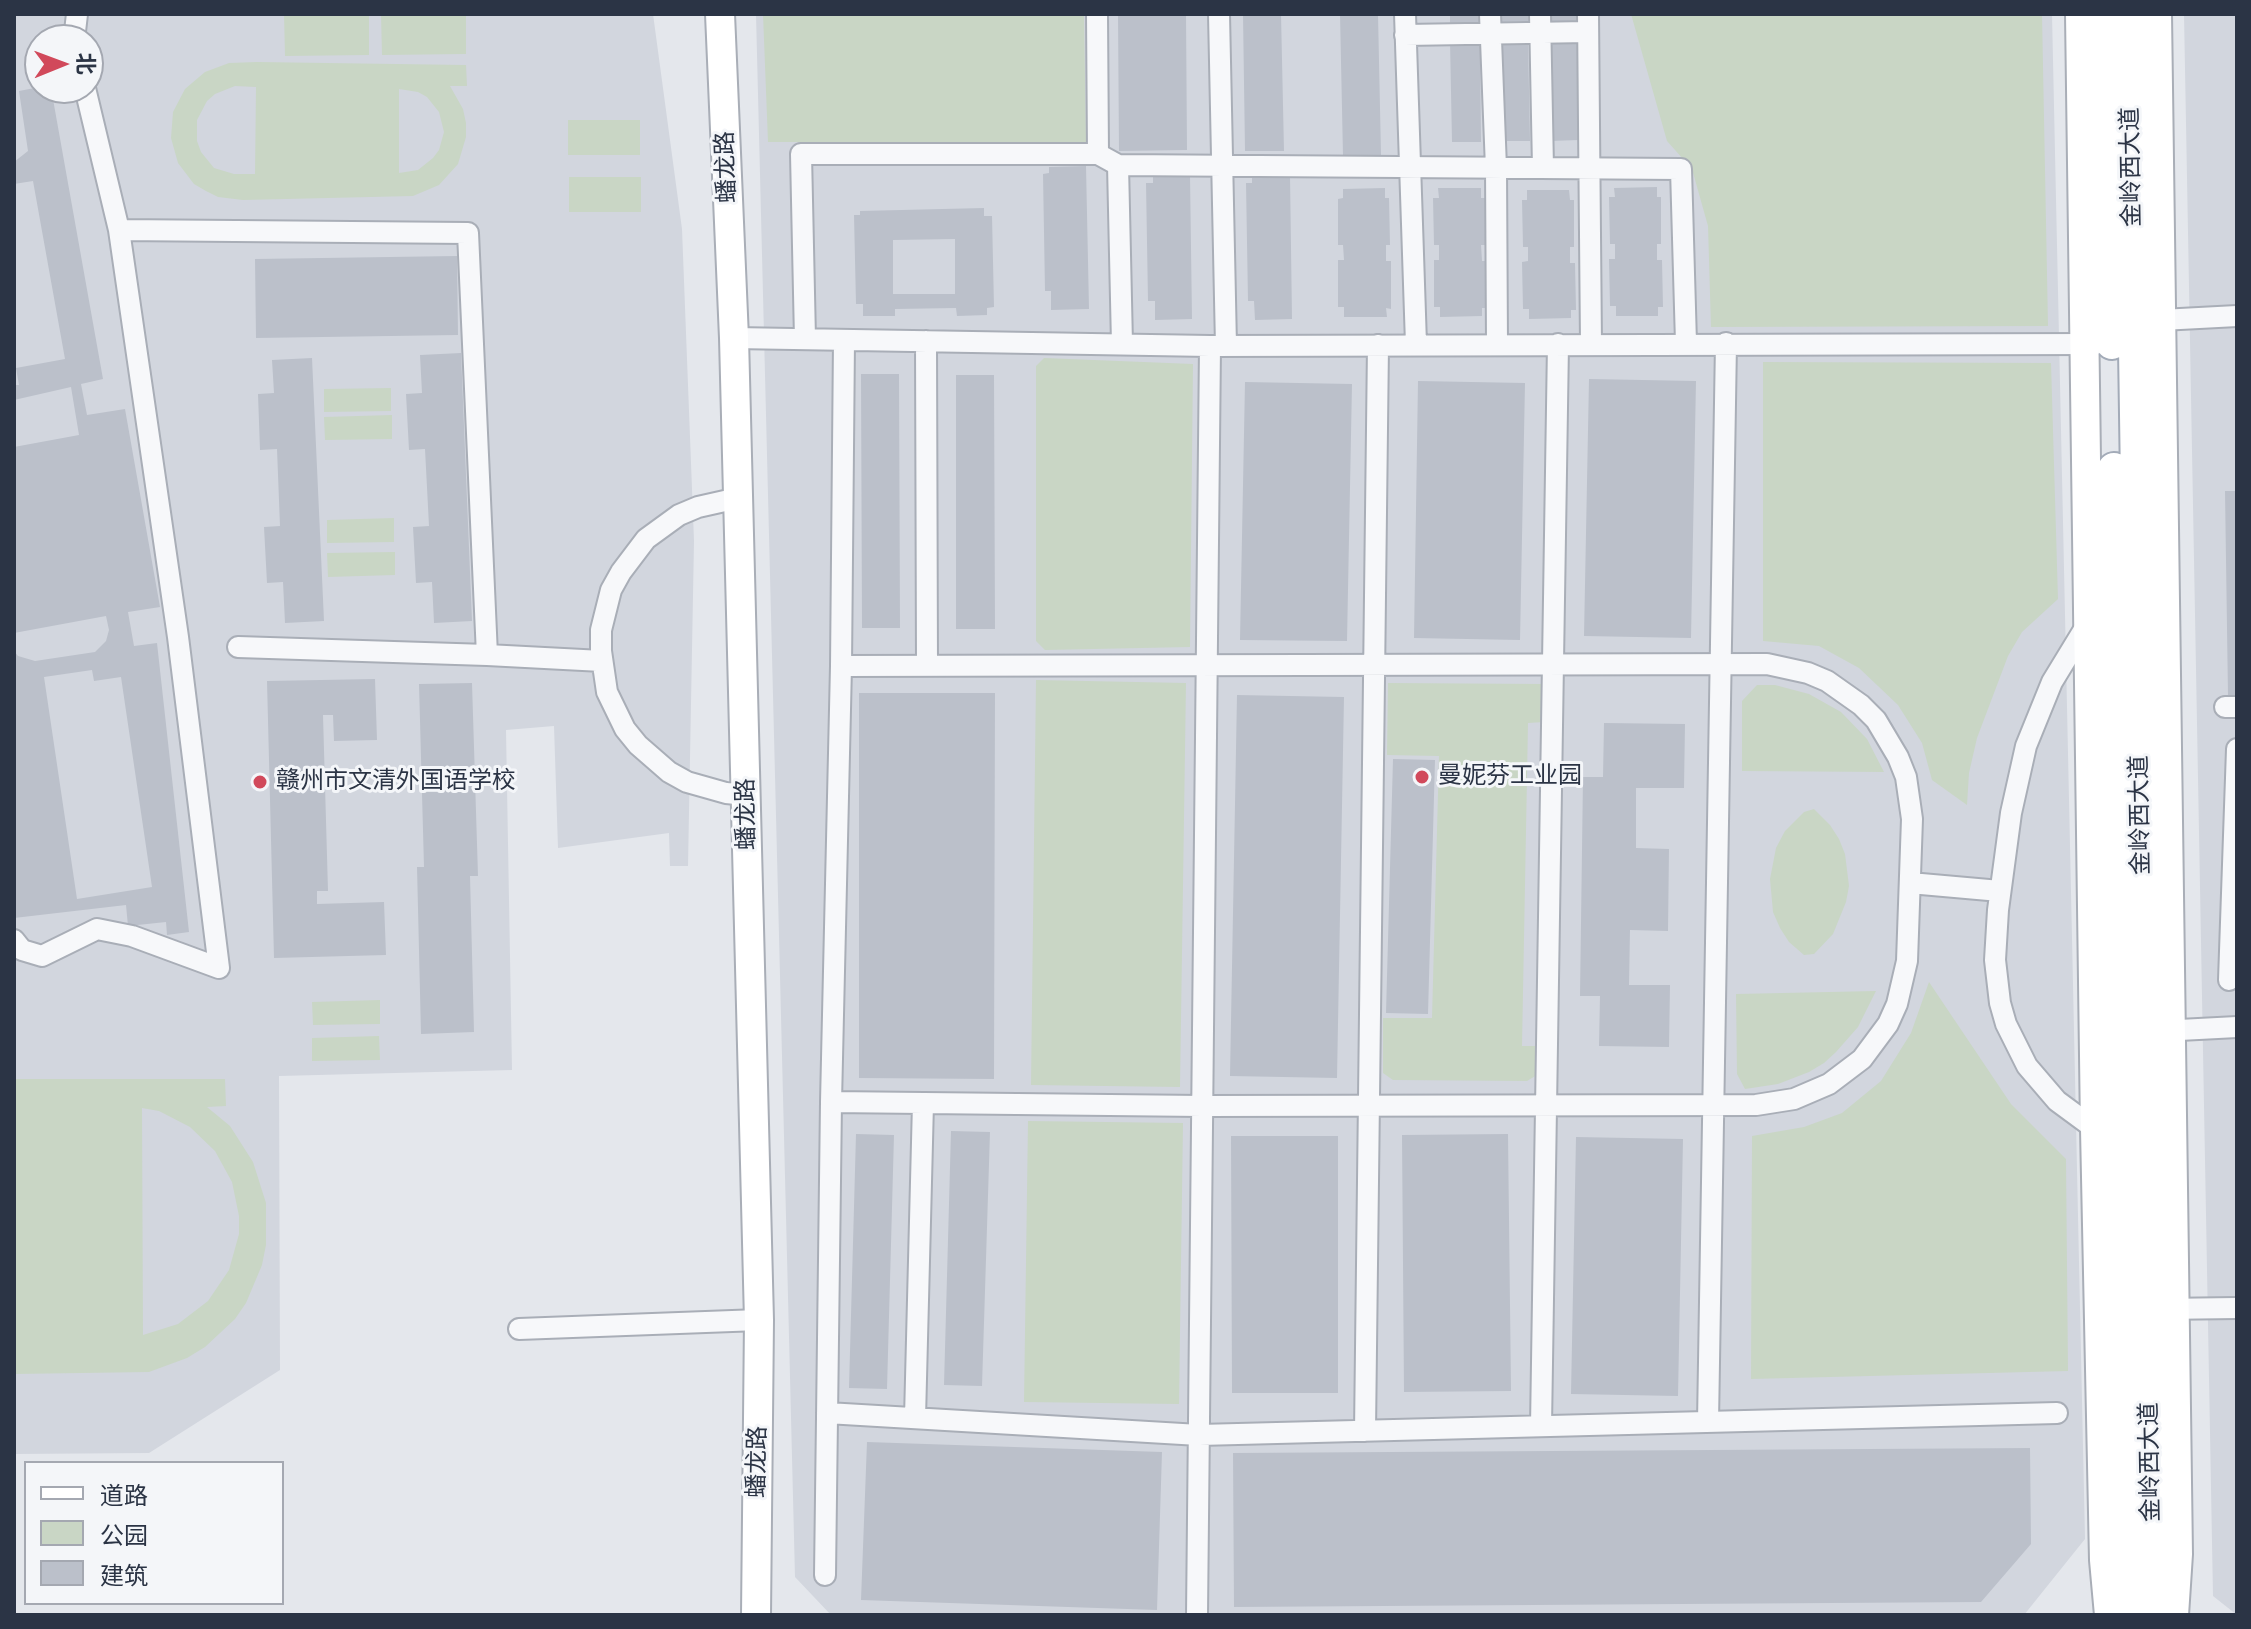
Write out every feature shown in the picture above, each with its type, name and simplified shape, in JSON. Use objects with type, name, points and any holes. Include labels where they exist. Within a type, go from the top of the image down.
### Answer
[{"type":"main road","name":"金岭西大道","points":[[2106,14],[2098,344],[2128,1615]]},
{"type":"main road","name":"金岭西大道","points":[[2130,14],[2158,1031],[2162,1609]]},
{"type":"main road","points":[[2109,1615],[2128,1569]]},
{"type":"street","name":"蟠龙路","points":[[720,14],[734,338],[759,1320],[756,1615]]},
{"type":"street","points":[[1097,14],[1098,154]]},
{"type":"street","points":[[1197,1615],[1207,665],[1222,166],[1219,14]]},
{"type":"street","points":[[2080,14],[2098,344],[2088,623],[2104,1560],[2109,1615]]},
{"type":"street","points":[[2157,14],[2161,320],[2158,1031],[2237,1027]]},
{"type":"street","points":[[1540,23],[1543,168]]},
{"type":"street","points":[[1416,344],[1405,24],[1588,23],[1591,344]]},
{"type":"street","points":[[1490,24],[1496,168],[1497,344]]},
{"type":"street","points":[[14,940],[22,950],[42,956],[97,929],[132,936],[219,968],[178,637],[119,230],[89,104]]},
{"type":"street","points":[[805,339],[801,154],[1098,154],[1118,165],[1681,169],[1686,343]]},
{"type":"street","points":[[1118,165],[1122,344]]},
{"type":"street","points":[[119,230],[468,233],[487,655]]},
{"type":"street","points":[[2161,320],[2237,316]]},
{"type":"street","points":[[734,338],[1218,346],[2098,344]]},
{"type":"street","points":[[825,1575],[844,340]]},
{"type":"street","points":[[926,341],[927,666]]},
{"type":"street","points":[[1708,1422],[1726,343]]},
{"type":"street","points":[[1541,1426],[1558,344]]},
{"type":"street","points":[[1365,1431],[1378,345]]},
{"type":"street","points":[[738,498],[698,507],[662,526],[632,555],[616,581],[601,630],[607,692],[632,737],[669,772],[697,785],[747,795]]},
{"type":"street","points":[[2088,623],[2052,682],[2026,746],[2011,813],[2000,891],[1995,960],[1998,993],[2016,1046],[2041,1085],[2095,1129]]},
{"type":"street","points":[[238,647],[602,661]]},
{"type":"street","points":[[831,1102],[1202,1106],[1756,1105],[1794,1099],[1829,1084],[1862,1059],[1888,1024],[1904,983],[1907,961],[1912,819],[1906,777],[1876,720],[1845,692],[1808,673],[1767,664],[841,666]]},
{"type":"street","points":[[2229,980],[2237,749]]},
{"type":"street","points":[[1910,883],[2000,891]]},
{"type":"street","points":[[915,1418],[923,1103]]},
{"type":"street","points":[[2161,1309],[2237,1308]]},
{"type":"street","points":[[519,1329],[759,1320]]},
{"type":"street","points":[[827,1413],[1199,1435],[2057,1413]]},
{"type":"shaded area","name":"赣州市文清外国语学校","points":[[14,14],[653,14],[682,229],[694,541],[688,866],[670,866],[669,833],[558,848],[554,726],[506,730],[512,1070],[279,1076],[280,1370],[149,1453],[14,1454]]},
{"type":"shaded area","name":"曼妮芬工业园","points":[[756,14],[2052,14],[2085,1539],[2024,1615],[831,1615],[795,1577]]},
{"type":"shaded area","points":[[2184,14],[2237,14],[2237,1615],[2213,1596]]},
{"type":"green space","points":[[284,14],[369,14],[369,55],[285,56]]},
{"type":"green space","points":[[381,14],[466,14],[466,54],[382,55]]},
{"type":"green space","points":[[763,14],[1084,14],[1086,142],[768,142]]},
{"type":"green space","points":[[1631,14],[2042,14],[2048,326],[1711,327],[1708,226],[1692,169],[1667,141]]},
{"type":"green space","points":[[229,63],[466,65],[467,86],[450,86],[463,109],[466,123],[466,137],[458,164],[439,185],[413,196],[243,200],[218,197],[194,184],[178,163],[171,138],[173,112],[185,89],[205,72]],"holes":[[[235,86],[256,87],[255,174],[234,174],[214,168],[201,152],[197,141],[197,120],[207,101]],[[399,89],[427,97],[439,112],[444,132],[439,150],[433,158],[418,170],[399,173]]]},
{"type":"green space","points":[[568,120],[640,120],[640,155],[568,155]]},
{"type":"green space","points":[[569,177],[641,177],[641,212],[569,212]]},
{"type":"green space","points":[[1044,358],[1193,364],[1190,647],[1045,650],[1036,641],[1036,366]]},
{"type":"green space","points":[[1763,362],[2051,363],[2058,599],[2022,632],[2008,656],[1977,738],[1969,773],[1967,805],[1932,780],[1922,743],[1898,705],[1859,668],[1819,646],[1763,641]]},
{"type":"green space","points":[[391,388],[391,411],[324,412],[324,389]]},
{"type":"green space","points":[[392,415],[392,439],[325,440],[324,417]]},
{"type":"green space","points":[[394,518],[394,542],[327,543],[327,520]]},
{"type":"green space","points":[[395,552],[395,575],[328,577],[327,553]]},
{"type":"green space","points":[[1036,680],[1186,683],[1180,1087],[1031,1085]]},
{"type":"green space","points":[[1388,683],[1544,684],[1544,722],[1528,723],[1522,1046],[1537,1046],[1537,1075],[1527,1081],[1393,1080],[1383,1073],[1383,1018],[1432,1018],[1439,756],[1387,755]]},
{"type":"green space","points":[[1757,685],[1775,685],[1809,694],[1841,712],[1867,739],[1884,772],[1742,771],[1742,701]]},
{"type":"green space","points":[[1814,809],[1839,839],[1845,854],[1849,886],[1833,934],[1814,954],[1804,955],[1789,942],[1780,928],[1773,912],[1770,879],[1776,848],[1785,831],[1804,812]]},
{"type":"green space","points":[[1929,982],[2011,1104],[2066,1159],[2068,1371],[1751,1379],[1752,1136],[1804,1127],[1842,1113],[1881,1081],[1911,1033]]},
{"type":"green space","points":[[1876,991],[1858,1027],[1824,1063],[1778,1084],[1745,1089],[1737,1074],[1736,994]]},
{"type":"green space","points":[[380,1000],[380,1024],[313,1025],[312,1002]]},
{"type":"green space","points":[[379,1036],[380,1060],[312,1061],[312,1038]]},
{"type":"green space","points":[[14,1079],[225,1079],[226,1106],[207,1107],[230,1126],[253,1162],[266,1203],[266,1245],[262,1265],[246,1303],[235,1319],[205,1347],[187,1358],[149,1372],[14,1374]],"holes":[[[142,1108],[159,1111],[190,1127],[215,1151],[232,1182],[239,1216],[239,1234],[229,1270],[208,1301],[178,1324],[143,1335]]]},
{"type":"green space","points":[[1028,1121],[1183,1123],[1179,1404],[1024,1402]]},
{"type":"building","points":[[1118,14],[1186,14],[1187,150],[1119,151]]},
{"type":"building","points":[[1243,14],[1281,14],[1284,151],[1245,151]]},
{"type":"building","points":[[1340,14],[1378,14],[1381,155],[1343,156]]},
{"type":"building","points":[[1450,14],[1480,14],[1480,22],[1450,23]]},
{"type":"building","points":[[1498,14],[1528,14],[1528,21],[1498,22]]},
{"type":"building","points":[[1546,14],[1577,14],[1577,22],[1546,22]]},
{"type":"building","points":[[1528,40],[1530,141],[1500,141],[1498,41]]},
{"type":"building","points":[[1548,40],[1578,40],[1579,140],[1549,141]]},
{"type":"building","points":[[1450,41],[1480,41],[1481,142],[1452,142]]},
{"type":"building","points":[[24,90],[24,104],[54,104],[103,379],[81,384],[87,415],[125,409],[160,607],[128,612],[134,646],[157,643],[189,932],[167,935],[166,922],[128,926],[126,905],[14,918],[14,651],[18,656],[35,661],[95,652],[106,641],[109,630],[106,616],[14,633],[14,447],[79,435],[71,387],[14,400],[14,385],[19,385],[16,368],[65,359],[33,181],[14,184],[14,162],[28,151],[19,91]],"holes":[[[92,670],[94,681],[121,677],[152,887],[77,899],[44,677]]]},
{"type":"building","points":[[1086,166],[1089,309],[1051,310],[1051,291],[1045,291],[1043,174],[1049,173],[1049,167]]},
{"type":"building","points":[[1190,176],[1192,319],[1155,320],[1155,301],[1148,301],[1146,183],[1153,183],[1153,177]]},
{"type":"building","points":[[1290,176],[1292,319],[1255,320],[1254,301],[1248,301],[1246,183],[1252,183],[1252,177]]},
{"type":"building","points":[[1657,187],[1657,197],[1661,197],[1661,244],[1657,244],[1657,260],[1662,260],[1663,307],[1658,307],[1658,316],[1616,316],[1616,306],[1610,306],[1609,259],[1615,259],[1615,244],[1610,244],[1609,197],[1615,197],[1614,188]]},
{"type":"building","points":[[1385,188],[1385,198],[1389,198],[1390,245],[1386,245],[1386,261],[1391,261],[1391,309],[1386,308],[1387,317],[1344,317],[1344,307],[1338,307],[1338,260],[1344,260],[1343,245],[1338,245],[1338,199],[1343,198],[1343,189]]},
{"type":"building","points":[[1438,188],[1481,188],[1481,198],[1485,198],[1485,245],[1481,245],[1482,261],[1486,261],[1487,308],[1482,308],[1482,316],[1440,317],[1440,307],[1434,307],[1434,260],[1439,260],[1439,245],[1434,245],[1433,198],[1439,198]]},
{"type":"building","points":[[1527,190],[1569,190],[1570,200],[1574,200],[1574,247],[1570,247],[1570,263],[1575,263],[1576,310],[1571,310],[1571,318],[1529,319],[1529,309],[1523,309],[1522,262],[1528,261],[1528,247],[1523,247],[1522,200],[1527,200]]},
{"type":"building","points":[[984,208],[984,216],[992,216],[994,307],[987,308],[987,315],[957,316],[956,308],[895,309],[895,316],[863,316],[863,304],[856,304],[854,215],[860,215],[860,211]],"holes":[[[955,239],[955,294],[893,294],[893,240]]]},
{"type":"building","points":[[457,256],[458,335],[256,338],[255,259]]},
{"type":"building","points":[[461,353],[472,621],[434,623],[432,582],[416,583],[413,527],[429,526],[425,449],[409,450],[406,394],[422,393],[420,355]]},
{"type":"building","points":[[312,358],[324,621],[285,623],[283,582],[267,583],[264,527],[280,526],[277,449],[260,450],[258,394],[274,393],[272,360]]},
{"type":"building","points":[[861,374],[899,374],[900,628],[862,628]]},
{"type":"building","points":[[956,375],[994,375],[995,629],[956,629]]},
{"type":"building","points":[[1589,379],[1696,381],[1691,638],[1584,636]]},
{"type":"building","points":[[1418,381],[1525,383],[1520,640],[1414,638]]},
{"type":"building","points":[[1245,382],[1352,384],[1347,641],[1240,640]]},
{"type":"building","points":[[2225,491],[2237,491],[2237,696],[2228,696]]},
{"type":"building","points":[[375,679],[377,740],[334,741],[333,715],[323,715],[328,891],[317,891],[317,904],[384,902],[386,955],[274,958],[267,681]]},
{"type":"building","points":[[472,683],[478,876],[470,876],[474,1032],[421,1034],[417,867],[424,867],[419,684]]},
{"type":"building","points":[[859,693],[995,693],[994,1079],[859,1078]]},
{"type":"building","points":[[1237,695],[1344,697],[1337,1078],[1230,1076]]},
{"type":"building","points":[[1604,723],[1685,724],[1684,788],[1636,788],[1636,848],[1669,849],[1668,931],[1630,930],[1629,985],[1670,985],[1669,1047],[1599,1046],[1600,996],[1580,996],[1583,777],[1603,777]]},
{"type":"building","points":[[1393,759],[1435,760],[1428,1014],[1386,1013]]},
{"type":"building","points":[[951,1131],[990,1132],[982,1386],[944,1385]]},
{"type":"building","points":[[856,1134],[894,1135],[887,1389],[849,1388]]},
{"type":"building","points":[[1508,1134],[1511,1391],[1404,1392],[1402,1135]]},
{"type":"building","points":[[1231,1136],[1338,1136],[1338,1393],[1232,1393]]},
{"type":"building","points":[[1576,1137],[1683,1139],[1678,1396],[1571,1394]]},
{"type":"building","points":[[867,1442],[1162,1452],[1157,1610],[861,1600]]},
{"type":"building","points":[[2030,1448],[2031,1544],[1981,1602],[1234,1607],[1233,1453]]},
{"type":"place","name":"曼妮芬工业园","points":[[1422,777]]},
{"type":"place","name":"赣州市文清外国语学校","points":[[260,782]]}]
